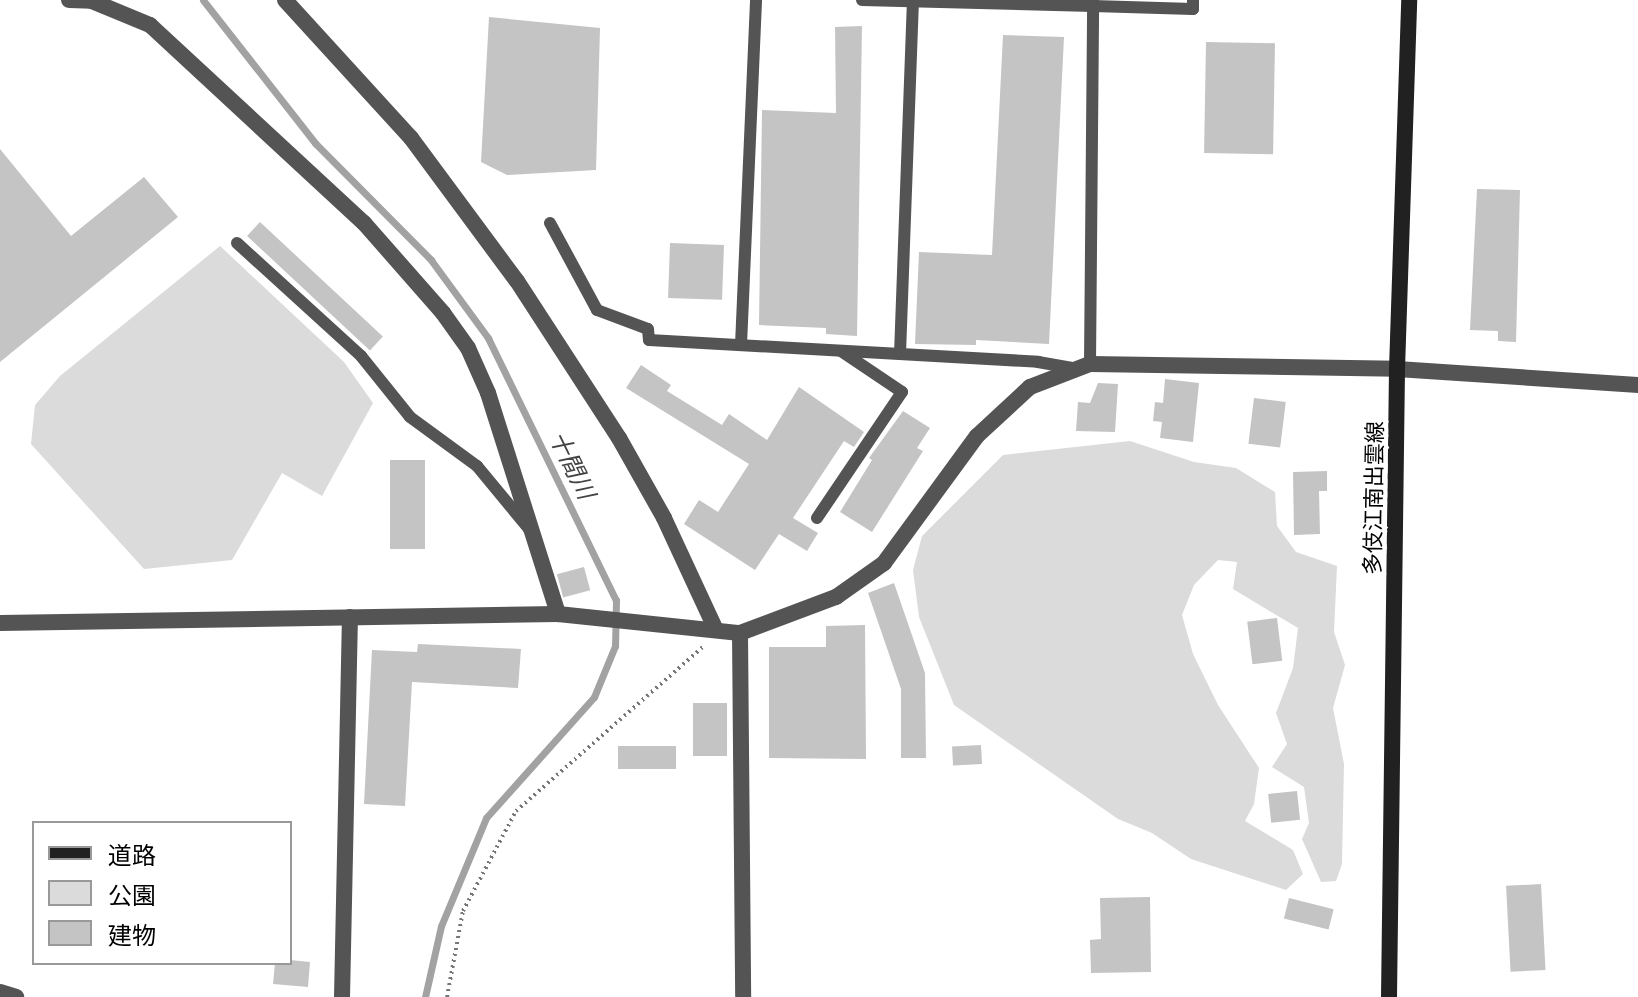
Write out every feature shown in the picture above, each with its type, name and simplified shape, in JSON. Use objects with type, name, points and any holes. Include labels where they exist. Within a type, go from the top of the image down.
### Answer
[{"type":"main road","name":"多伎江南出雲線","points":[[1389,997],[1397,369],[1409,0]]},
{"type":"street","points":[[69,0],[124,11],[159,32],[364,223],[443,313],[468,348],[488,393],[558,614]]},
{"type":"street","points":[[285,0],[411,138],[493,245],[619,438],[664,518],[715,628]]},
{"type":"street","points":[[0,623],[558,614],[740,633],[836,597],[884,563],[977,436],[1030,387],[1083,367],[1397,369],[1638,385]]},
{"type":"street","points":[[342,997],[350,617]]},
{"type":"street","points":[[740,633],[743,997]]},
{"type":"street","points":[[0,992],[16,997]]},
{"type":"lane","points":[[741,345],[756,0]]},
{"type":"lane","points":[[862,0],[1093,3],[1193,9],[1193,0]]},
{"type":"lane","points":[[900,354],[913,2]]},
{"type":"lane","points":[[550,223],[597,310],[648,329],[649,340],[1083,367],[1093,3]]},
{"type":"lane","points":[[237,243],[361,356],[410,417],[477,466],[533,533]]},
{"type":"lane","points":[[817,518],[902,392],[840,351]]},
{"type":"path","points":[[447,997],[463,911],[516,811],[684,666],[715,628]]},
{"type":"green space","points":[[220,246],[344,362],[373,403],[322,496],[282,473],[232,560],[144,569],[31,444],[35,405],[60,376]]},
{"type":"green space","points":[[1130,441],[1194,462],[1236,468],[1275,492],[1277,526],[1296,552],[1337,566],[1334,632],[1345,665],[1333,708],[1344,764],[1342,864],[1336,881],[1321,882],[1302,839],[1309,823],[1304,787],[1272,767],[1287,744],[1276,713],[1293,668],[1298,628],[1233,589],[1237,562],[1218,560],[1194,585],[1182,615],[1193,654],[1218,705],[1259,768],[1254,804],[1245,821],[1293,850],[1303,874],[1286,890],[1191,859],[1152,833],[1118,819],[954,705],[919,617],[913,570],[922,536],[1003,455]]},
{"type":"building","points":[[489,17],[600,28],[596,170],[507,175],[481,162]]},
{"type":"building","points":[[862,26],[857,336],[826,334],[826,328],[759,325],[762,110],[836,113],[835,27]]},
{"type":"building","points":[[1003,35],[1064,37],[1049,344],[976,340],[976,345],[915,344],[919,252],[992,255]]},
{"type":"building","points":[[1206,42],[1275,43],[1273,154],[1204,153]]},
{"type":"building","points":[[0,149],[71,236],[144,177],[178,217],[0,362]]},
{"type":"building","points":[[1477,189],[1520,190],[1516,342],[1498,341],[1498,331],[1470,330]]},
{"type":"building","points":[[260,222],[383,337],[370,350],[247,236]]},
{"type":"building","points":[[670,243],[724,245],[722,300],[668,298]]},
{"type":"building","points":[[641,365],[671,385],[667,391],[722,425],[729,414],[767,440],[799,387],[864,432],[854,447],[844,441],[793,518],[818,533],[807,551],[779,534],[755,570],[684,524],[699,500],[718,512],[749,464],[626,388]]},
{"type":"building","points":[[1165,379],[1199,383],[1193,442],[1160,438],[1162,422],[1153,421],[1155,402],[1163,403]]},
{"type":"building","points":[[1098,383],[1118,384],[1115,432],[1076,431],[1078,402],[1090,403]]},
{"type":"building","points":[[1254,398],[1286,402],[1280,448],[1248,444]]},
{"type":"building","points":[[903,411],[930,428],[917,448],[923,451],[872,532],[840,512],[872,460],[869,458]]},
{"type":"building","points":[[390,460],[425,460],[425,549],[390,549]]},
{"type":"building","points":[[1327,471],[1327,491],[1319,491],[1320,534],[1294,535],[1293,472]]},
{"type":"building","points":[[584,567],[590,590],[563,597],[557,574]]},
{"type":"building","points":[[894,583],[925,673],[926,758],[901,758],[901,689],[868,593]]},
{"type":"building","points":[[1277,618],[1282,661],[1252,664],[1247,622]]},
{"type":"building","points":[[865,625],[866,759],[769,758],[769,647],[826,647],[826,626]]},
{"type":"building","points":[[418,644],[521,649],[518,688],[412,682],[405,806],[364,804],[372,650],[417,652]]},
{"type":"building","points":[[693,703],[727,703],[727,756],[693,756]]},
{"type":"building","points":[[981,745],[982,764],[953,765],[952,747]]},
{"type":"building","points":[[618,746],[676,746],[676,769],[618,769]]},
{"type":"building","points":[[1297,791],[1300,820],[1271,823],[1268,794]]},
{"type":"building","points":[[1541,884],[1546,970],[1511,972],[1506,886]]},
{"type":"building","points":[[1150,897],[1151,972],[1091,973],[1090,940],[1101,939],[1100,898]]},
{"type":"building","points":[[1289,898],[1334,909],[1329,930],[1284,918]]},
{"type":"building","points":[[292,960],[310,962],[308,987],[273,984],[275,965],[292,965]]},
{"type":"waterway","name":"十間川","points":[[203,0],[315,143],[431,260],[488,338],[616,600],[615,646],[594,697],[486,818],[441,926],[425,997]]}]
